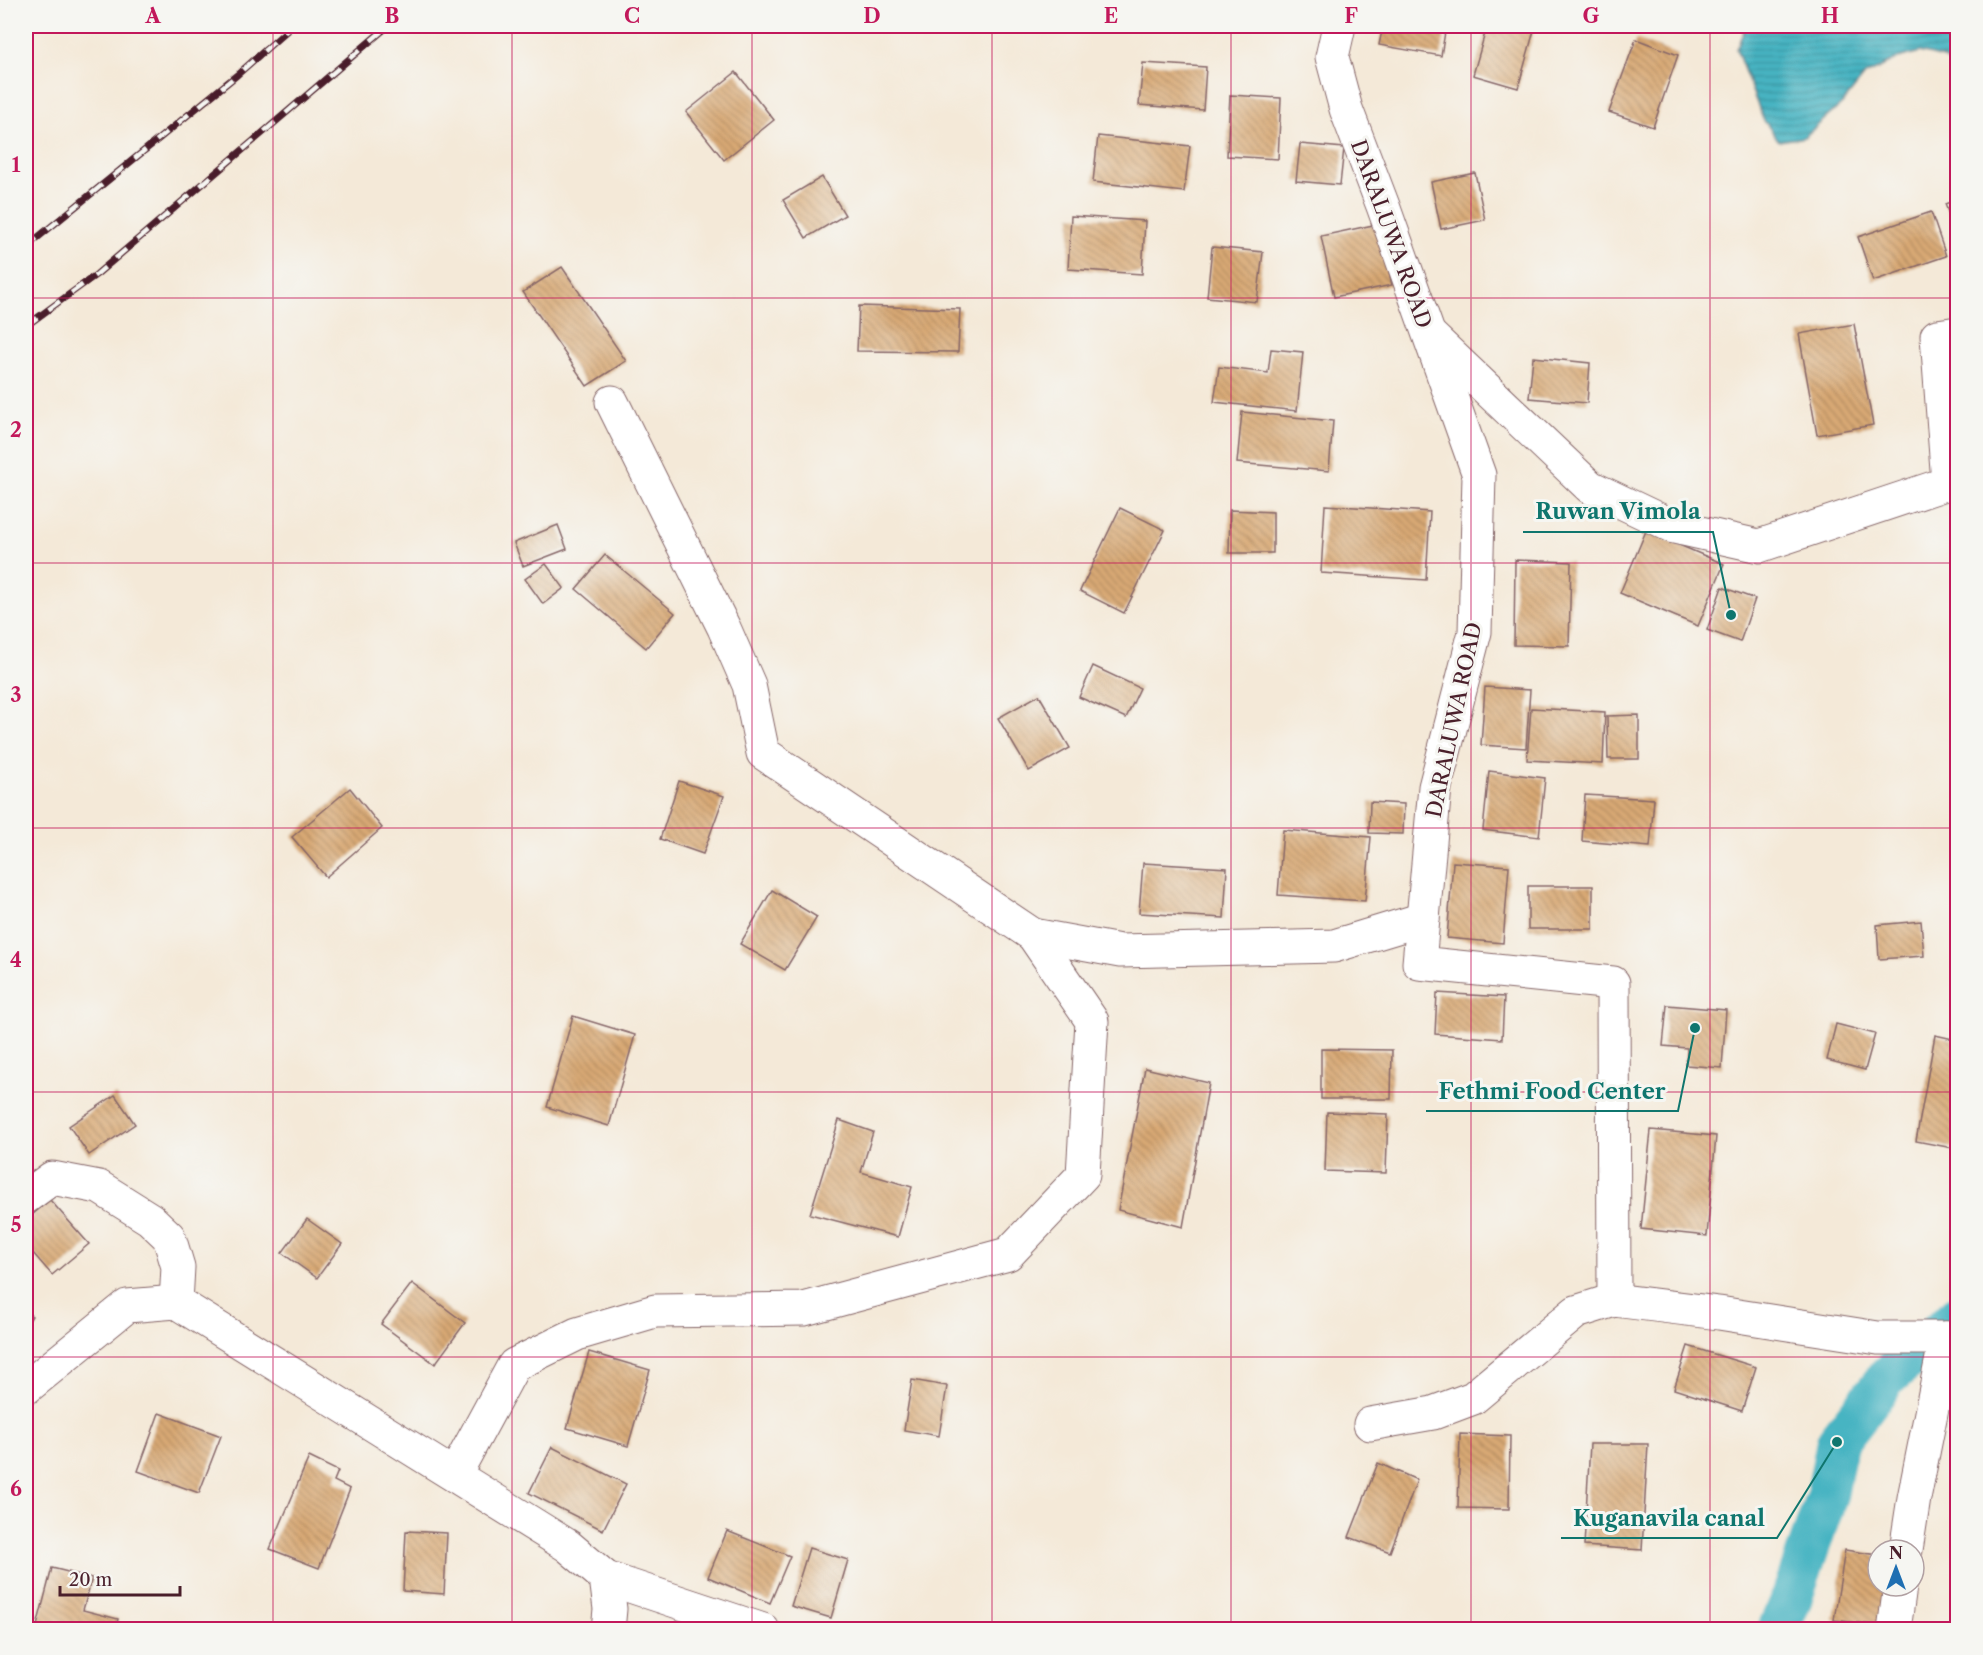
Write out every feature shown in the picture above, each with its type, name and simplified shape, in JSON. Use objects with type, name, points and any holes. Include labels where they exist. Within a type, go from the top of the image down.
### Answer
[{"type":"street","name":"DARALUWA ROAD","points":[[1339,26],[1332,57],[1346,109],[1479,475],[1475,632],[1435,787],[1419,963],[1613,983],[1614,1300]]},
{"type":"street","points":[[1427,332],[1590,487],[1674,527],[1759,546],[1953,482],[1937,336],[1958,333]]},
{"type":"street","points":[[455,1474],[514,1365],[577,1334],[655,1311],[804,1309],[1008,1254],[1083,1175],[1092,1021],[1033,935],[763,753],[749,685],[733,647],[612,402]]},
{"type":"street","points":[[1033,935],[1120,951],[1334,946],[1423,919]]},
{"type":"street","points":[[26,1197],[52,1178],[99,1187],[150,1219],[169,1237],[178,1268],[176,1302]]},
{"type":"street","points":[[1370,1424],[1433,1413],[1473,1398],[1576,1312],[1614,1300],[1719,1313],[1878,1338],[1952,1338],[1914,1498],[1908,1538]]},
{"type":"street","points":[[26,1388],[127,1306],[176,1302],[568,1546],[606,1578],[764,1629]]},
{"type":"street","points":[[606,1578],[610,1609],[608,1629]]},
{"type":"street","points":[[1894,1629],[1898,1598]]},
{"type":"water","points":[[1746,26],[1957,26],[1957,70],[1944,58],[1920,52],[1901,57],[1865,75],[1842,104],[1804,137],[1779,141],[1763,119],[1736,49]]},
{"type":"building","points":[[1383,26],[1446,26],[1441,56],[1379,45]]},
{"type":"building","points":[[1487,26],[1535,27],[1518,88],[1473,75]]},
{"type":"building","points":[[1636,39],[1678,55],[1653,127],[1609,112]]},
{"type":"building","points":[[1143,63],[1206,67],[1203,110],[1139,105]]},
{"type":"building","points":[[736,72],[774,120],[724,160],[686,112]]},
{"type":"building","points":[[1230,95],[1281,98],[1278,159],[1227,156]]},
{"type":"building","points":[[1098,136],[1190,146],[1184,192],[1093,182]]},
{"type":"building","points":[[1300,144],[1344,148],[1340,185],[1296,181]]},
{"type":"building","points":[[1475,173],[1485,220],[1441,229],[1431,182]]},
{"type":"building","points":[[822,177],[845,215],[806,238],[783,200]]},
{"type":"building","points":[[1958,199],[1958,235],[1957,235],[1945,204]]},
{"type":"building","points":[[1931,212],[1946,256],[1873,281],[1858,237]]},
{"type":"building","points":[[1071,216],[1145,221],[1142,274],[1068,269]]},
{"type":"building","points":[[1378,224],[1392,285],[1334,297],[1321,236]]},
{"type":"building","points":[[1212,247],[1263,252],[1257,302],[1207,297]]},
{"type":"building","points":[[562,267],[626,361],[587,386],[523,292]]},
{"type":"building","points":[[859,306],[960,309],[958,352],[857,351]]},
{"type":"building","points":[[1854,324],[1873,425],[1817,435],[1799,334]]},
{"type":"building","points":[[1271,349],[1303,352],[1297,411],[1214,402],[1219,367],[1268,373]]},
{"type":"building","points":[[1533,357],[1590,363],[1587,403],[1529,398]]},
{"type":"building","points":[[1242,412],[1333,421],[1329,471],[1237,463]]},
{"type":"building","points":[[1325,505],[1430,512],[1426,580],[1321,573]]},
{"type":"building","points":[[1120,508],[1165,530],[1124,613],[1080,591]]},
{"type":"building","points":[[1230,510],[1273,512],[1273,553],[1229,553]]},
{"type":"building","points":[[558,525],[567,549],[523,566],[514,543]]},
{"type":"building","points":[[1646,531],[1724,564],[1698,626],[1620,593]]},
{"type":"building","points":[[605,555],[675,613],[646,648],[576,589]]},
{"type":"building","points":[[1515,560],[1571,562],[1569,646],[1514,645]]},
{"type":"building","points":[[546,564],[564,588],[543,604],[525,579]]},
{"type":"building","points":[[1722,587],[1755,599],[1740,642],[1707,630]]},
{"type":"building","points":[[1093,666],[1140,688],[1126,718],[1079,697]]},
{"type":"building","points":[[1485,687],[1530,690],[1526,748],[1481,745]]},
{"type":"building","points":[[1039,695],[1070,748],[1029,771],[998,718]]},
{"type":"building","points":[[1531,708],[1605,712],[1603,764],[1527,760]]},
{"type":"building","points":[[1639,715],[1639,759],[1608,759],[1607,716]]},
{"type":"building","points":[[1489,771],[1545,778],[1539,837],[1483,830]]},
{"type":"building","points":[[679,781],[724,796],[703,854],[660,839]]},
{"type":"building","points":[[350,788],[382,828],[326,877],[292,837]]},
{"type":"building","points":[[1585,795],[1654,799],[1650,847],[1582,841]]},
{"type":"building","points":[[1370,802],[1404,804],[1403,834],[1369,833]]},
{"type":"building","points":[[1283,830],[1371,837],[1365,901],[1278,895]]},
{"type":"building","points":[[1453,862],[1509,866],[1503,943],[1447,938]]},
{"type":"building","points":[[1143,863],[1227,868],[1224,918],[1139,913]]},
{"type":"building","points":[[1528,886],[1593,886],[1593,929],[1528,929]]},
{"type":"building","points":[[772,890],[817,917],[785,970],[740,944]]},
{"type":"building","points":[[1921,921],[1924,956],[1879,959],[1877,925]]},
{"type":"building","points":[[1437,993],[1504,997],[1502,1039],[1435,1034]]},
{"type":"building","points":[[1667,1005],[1726,1010],[1722,1068],[1686,1065],[1687,1048],[1663,1046]]},
{"type":"building","points":[[573,1016],[635,1035],[609,1126],[547,1107]]},
{"type":"building","points":[[1836,1024],[1875,1034],[1865,1070],[1827,1060]]},
{"type":"building","points":[[1935,1035],[1958,1040],[1958,1149],[1916,1141]]},
{"type":"building","points":[[1321,1049],[1392,1050],[1391,1099],[1321,1099]]},
{"type":"building","points":[[1145,1068],[1209,1083],[1183,1227],[1118,1210]]},
{"type":"building","points":[[115,1095],[135,1124],[89,1155],[69,1126]]},
{"type":"building","points":[[1327,1112],[1388,1114],[1386,1173],[1325,1171]]},
{"type":"building","points":[[839,1120],[873,1132],[861,1172],[912,1187],[898,1237],[810,1214]]},
{"type":"building","points":[[1651,1130],[1716,1136],[1707,1236],[1641,1229]]},
{"type":"building","points":[[50,1200],[89,1244],[52,1275],[26,1245],[26,1220]]},
{"type":"building","points":[[307,1219],[342,1244],[317,1278],[282,1253]]},
{"type":"building","points":[[412,1283],[465,1323],[435,1364],[381,1324]]},
{"type":"building","points":[[26,1312],[32,1316],[26,1326]]},
{"type":"building","points":[[1688,1346],[1756,1367],[1742,1411],[1674,1389]]},
{"type":"building","points":[[589,1352],[650,1370],[628,1446],[567,1428]]},
{"type":"building","points":[[912,1380],[947,1386],[939,1436],[904,1430]]},
{"type":"building","points":[[159,1413],[221,1436],[199,1493],[138,1471]]},
{"type":"building","points":[[1460,1434],[1510,1436],[1509,1509],[1458,1508]]},
{"type":"building","points":[[1590,1444],[1648,1444],[1642,1550],[1584,1546]]},
{"type":"building","points":[[552,1447],[626,1484],[603,1530],[529,1493]]},
{"type":"building","points":[[309,1457],[338,1471],[334,1481],[350,1489],[319,1568],[270,1549]]},
{"type":"building","points":[[1378,1463],[1417,1480],[1390,1552],[1349,1537]]},
{"type":"building","points":[[406,1531],[447,1533],[444,1594],[403,1591]]},
{"type":"building","points":[[727,1531],[790,1556],[770,1603],[708,1577]]},
{"type":"building","points":[[809,1548],[848,1560],[831,1618],[791,1606]]},
{"type":"building","points":[[1845,1550],[1866,1553],[1866,1598],[1886,1598],[1882,1626],[1834,1620]]},
{"type":"building","points":[[52,1568],[92,1578],[83,1610],[118,1619],[115,1630],[36,1630]]},
{"type":"building","points":[[929,1626],[951,1628],[951,1630],[929,1630]]},
{"type":"waterway","points":[[1778,1630],[1792,1597],[1827,1495],[1837,1442],[1888,1376],[1958,1316]]},
{"type":"railway","points":[[26,247],[237,75],[292,26]]},
{"type":"railway","points":[[26,326],[97,274],[388,26]]},
{"type":"place","name":"Ruwan Vimola","points":[[1731,615]]},
{"type":"place","name":"Fethmi Food Center","points":[[1695,1028]]},
{"type":"place","name":"Kuganavila canal","points":[[1837,1442]]}]
